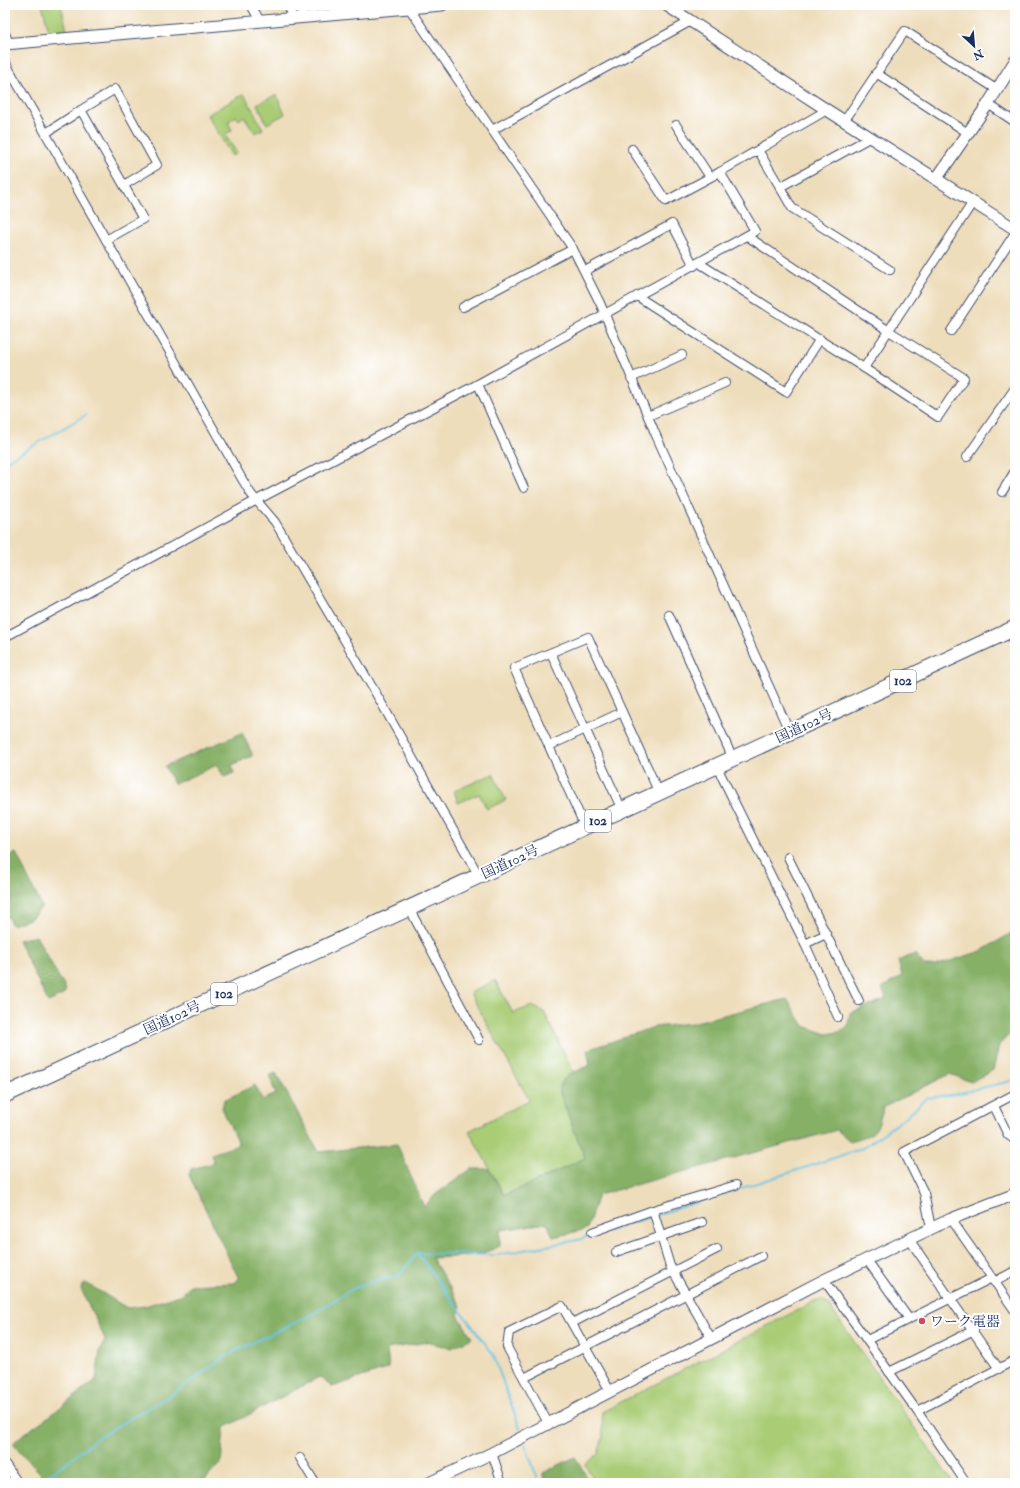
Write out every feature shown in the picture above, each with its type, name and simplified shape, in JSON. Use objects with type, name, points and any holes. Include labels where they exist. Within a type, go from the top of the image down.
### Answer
[{"type":"highway","name":"国道102号","points":[[5,1095],[1015,628]]},
{"type":"street","points":[[251,5],[260,21]]},
{"type":"street","points":[[286,5],[294,18]]},
{"type":"street","points":[[5,33],[7,44],[442,5]]},
{"type":"street","points":[[666,5],[827,110],[937,178],[1015,229]]},
{"type":"street","points":[[409,8],[573,249],[585,271],[605,314],[631,378],[790,733]]},
{"type":"street","points":[[492,130],[691,21]]},
{"type":"street","points":[[845,120],[905,31],[996,89]]},
{"type":"street","points":[[5,62],[242,479],[275,522],[374,690],[479,876]]},
{"type":"street","points":[[937,178],[1014,64]]},
{"type":"street","points":[[876,74],[968,133]]},
{"type":"street","points":[[46,133],[115,89],[157,165],[124,185]]},
{"type":"street","points":[[988,104],[1015,122]]},
{"type":"street","points":[[81,110],[143,219],[106,240]]},
{"type":"street","points":[[632,149],[666,201],[720,172],[827,110]]},
{"type":"street","points":[[676,125],[710,177]]},
{"type":"street","points":[[780,187],[871,137]]},
{"type":"street","points":[[758,150],[792,208],[890,270]]},
{"type":"street","points":[[5,637],[257,500],[478,384],[755,231],[720,172]]},
{"type":"street","points":[[864,368],[973,202]]},
{"type":"street","points":[[585,271],[672,224],[697,264],[820,340],[938,417],[964,378],[888,331],[747,236]]},
{"type":"street","points":[[951,331],[1015,233]]},
{"type":"street","points":[[463,307],[573,249]]},
{"type":"street","points":[[637,296],[786,392],[820,340]]},
{"type":"street","points":[[631,378],[682,356]]},
{"type":"street","points":[[648,416],[724,383]]},
{"type":"street","points":[[478,384],[524,488]]},
{"type":"street","points":[[967,457],[1015,388]]},
{"type":"street","points":[[1002,492],[1015,471]]},
{"type":"street","points":[[669,615],[733,759]]},
{"type":"street","points":[[585,827],[514,668],[588,637],[659,793]]},
{"type":"street","points":[[551,653],[622,810]]},
{"type":"street","points":[[549,746],[622,712]]},
{"type":"street","points":[[717,766],[805,944],[838,1017]]},
{"type":"street","points":[[788,857],[859,1001]]},
{"type":"street","points":[[409,908],[479,1040]]},
{"type":"street","points":[[805,944],[826,934]]},
{"type":"street","points":[[931,1228],[924,1193],[904,1152],[1015,1094]]},
{"type":"street","points":[[994,1106],[1008,1135],[1015,1140]]},
{"type":"street","points":[[592,1232],[654,1214],[736,1185]]},
{"type":"street","points":[[429,1483],[492,1453],[824,1280],[951,1218],[1015,1194]]},
{"type":"street","points":[[654,1214],[670,1266],[711,1338]]},
{"type":"street","points":[[951,1218],[1015,1311]]},
{"type":"street","points":[[616,1252],[702,1222]]},
{"type":"street","points":[[909,1239],[974,1330],[999,1368]]},
{"type":"street","points":[[572,1323],[717,1249]]},
{"type":"street","points":[[524,1378],[761,1256]]},
{"type":"street","points":[[867,1260],[910,1319]]},
{"type":"street","points":[[867,1340],[951,1298],[1015,1271]]},
{"type":"street","points":[[824,1280],[966,1483]]},
{"type":"street","points":[[548,1423],[507,1347],[509,1332],[562,1306],[610,1391]]},
{"type":"street","points":[[889,1372],[974,1330]]},
{"type":"street","points":[[917,1411],[1015,1360]]},
{"type":"street","points":[[492,1453],[502,1483]]},
{"type":"street","points":[[300,1458],[315,1483]]},
{"type":"street","points":[[5,1464],[18,1483]]},
{"type":"green space","points":[[42,5],[61,5],[67,30],[49,31]]},
{"type":"green space","points":[[244,94],[263,129],[255,133],[244,116],[239,120],[236,116],[228,122],[232,130],[225,135],[237,153],[232,156],[207,115]]},
{"type":"green space","points":[[276,95],[285,114],[267,124],[257,104]]},
{"type":"green space","points":[[242,733],[252,756],[232,765],[234,773],[224,777],[217,765],[174,784],[165,766]]},
{"type":"green space","points":[[493,774],[506,800],[487,809],[479,794],[458,803],[454,791]]},
{"type":"green space","points":[[16,853],[42,907],[30,919],[12,925],[5,912],[5,858]]},
{"type":"green space","points":[[1015,931],[1015,1029],[999,1045],[993,1070],[971,1082],[950,1074],[884,1107],[877,1128],[871,1134],[866,1136],[850,1141],[837,1130],[598,1195],[587,1229],[553,1237],[547,1223],[500,1230],[500,1246],[493,1249],[477,1254],[432,1258],[461,1306],[458,1315],[472,1338],[451,1348],[427,1342],[387,1349],[389,1368],[332,1387],[319,1377],[224,1428],[221,1464],[203,1483],[46,1483],[40,1473],[13,1444],[17,1439],[96,1380],[100,1351],[105,1339],[81,1289],[82,1285],[86,1283],[127,1308],[145,1306],[183,1294],[190,1285],[234,1283],[239,1279],[189,1175],[191,1169],[214,1163],[211,1154],[236,1146],[238,1143],[222,1108],[224,1100],[255,1085],[263,1100],[276,1094],[269,1076],[276,1073],[319,1152],[397,1144],[424,1207],[435,1195],[471,1169],[489,1169],[504,1195],[529,1185],[585,1158],[560,1094],[560,1087],[565,1078],[569,1075],[590,1065],[587,1050],[654,1027],[692,1023],[787,999],[804,1026],[827,1034],[839,1032],[848,1026],[850,1013],[886,999],[882,988],[902,976],[898,961],[915,954],[925,966],[935,966],[981,951]]},
{"type":"green space","points":[[36,936],[66,990],[63,995],[48,1002],[18,940]]},
{"type":"green space","points":[[495,980],[513,1013],[532,1006],[544,1012],[574,1073],[561,1083],[560,1094],[585,1158],[529,1185],[504,1195],[469,1131],[529,1100],[470,993]]},
{"type":"green space","points":[[822,1300],[828,1304],[953,1483],[596,1483],[585,1465],[598,1454],[603,1437],[602,1412],[813,1302]]},
{"type":"green space","points":[[575,1457],[591,1483],[546,1483],[543,1473]]},
{"type":"waterway","points":[[5,462],[86,415]]},
{"type":"waterway","points":[[656,1215],[863,1148],[907,1116],[927,1098],[956,1094],[1015,1080]]},
{"type":"waterway","points":[[605,1232],[652,1216]]},
{"type":"waterway","points":[[46,1476],[63,1465],[100,1436],[171,1395],[225,1356],[309,1316],[352,1289],[369,1282],[399,1276],[417,1253],[497,1255],[578,1240],[593,1235]]},
{"type":"waterway","points":[[417,1253],[493,1354],[520,1429]]},
{"type":"waterway","points":[[525,1444],[539,1483]]},
{"type":"place","name":"ワーク電器","points":[[922,1321]]}]
